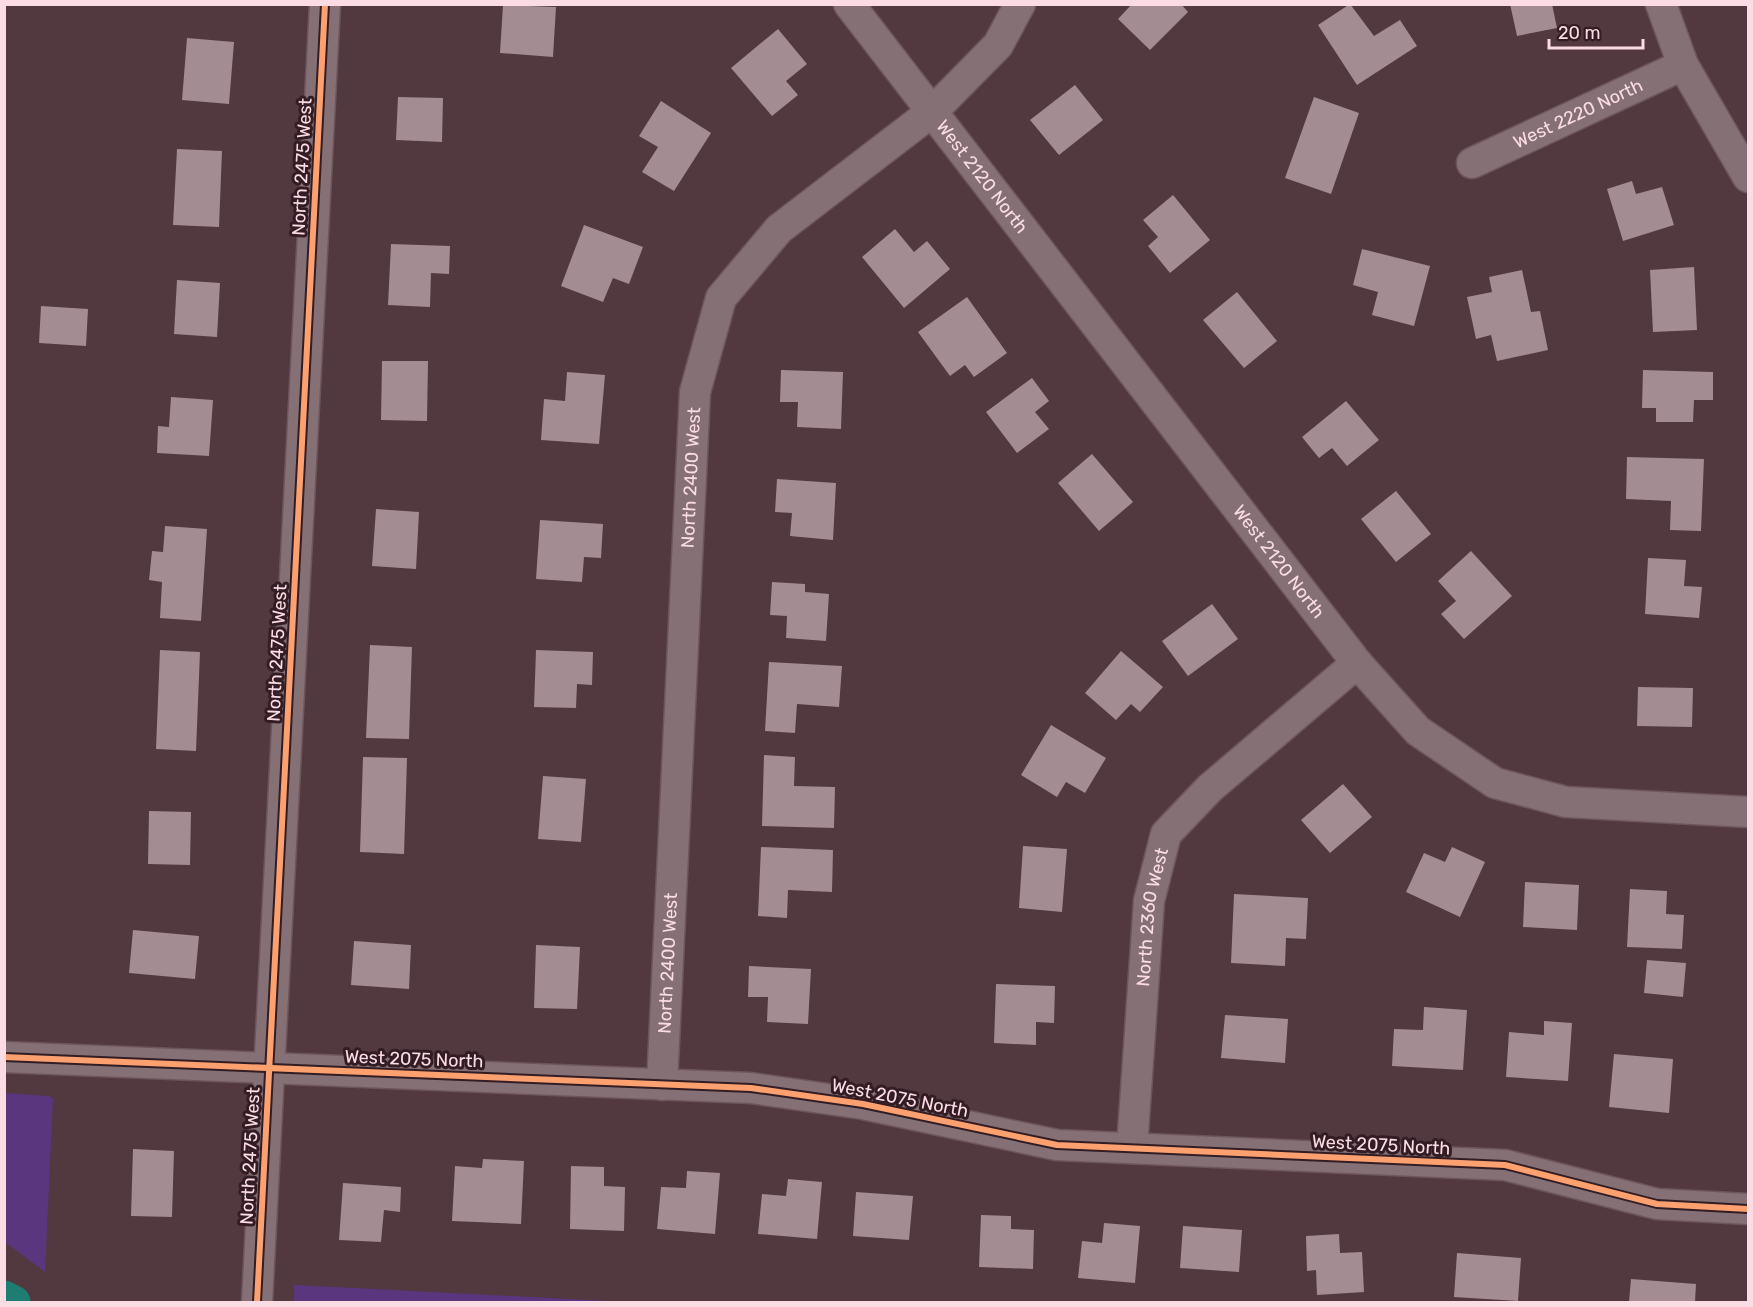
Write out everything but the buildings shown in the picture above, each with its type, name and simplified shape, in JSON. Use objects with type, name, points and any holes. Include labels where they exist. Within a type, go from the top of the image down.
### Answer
[{"type":"street","name":"North 2475 West","points":[[257,1302],[325,4]]},
{"type":"street","name":"West 2120 North","points":[[849,4],[1357,663],[1418,731],[1495,783],[1566,802],[1749,812]]},
{"type":"street","name":"North 2400 West","points":[[662,1085],[695,392],[721,298],[779,229],[933,111],[998,45],[1020,4]]},
{"type":"street","points":[[1661,4],[1683,65],[1749,177]]},
{"type":"street","name":"West 2220 North","points":[[1472,163],[1683,65]]},
{"type":"street","name":"North 2360 West","points":[[1132,1148],[1149,901],[1166,834],[1210,788],[1357,663]]},
{"type":"street","name":"West 2075 North","points":[[4,1057],[751,1088],[863,1104],[1057,1145],[1505,1165],[1657,1204],[1749,1209]]},
{"type":"shaded area","points":[[5,1093],[49,1096],[53,1099],[45,1272],[5,1242]]},
{"type":"shaded area","points":[[295,1285],[628,1302],[294,1302]]},
{"type":"waterway","points":[[4,1297],[14,1302]]},
{"type":"cycle path","points":[[257,1302],[325,4]]},
{"type":"cycle path","points":[[4,1057],[751,1088],[863,1104],[1057,1145],[1505,1165],[1657,1204],[1748,1209]]}]
